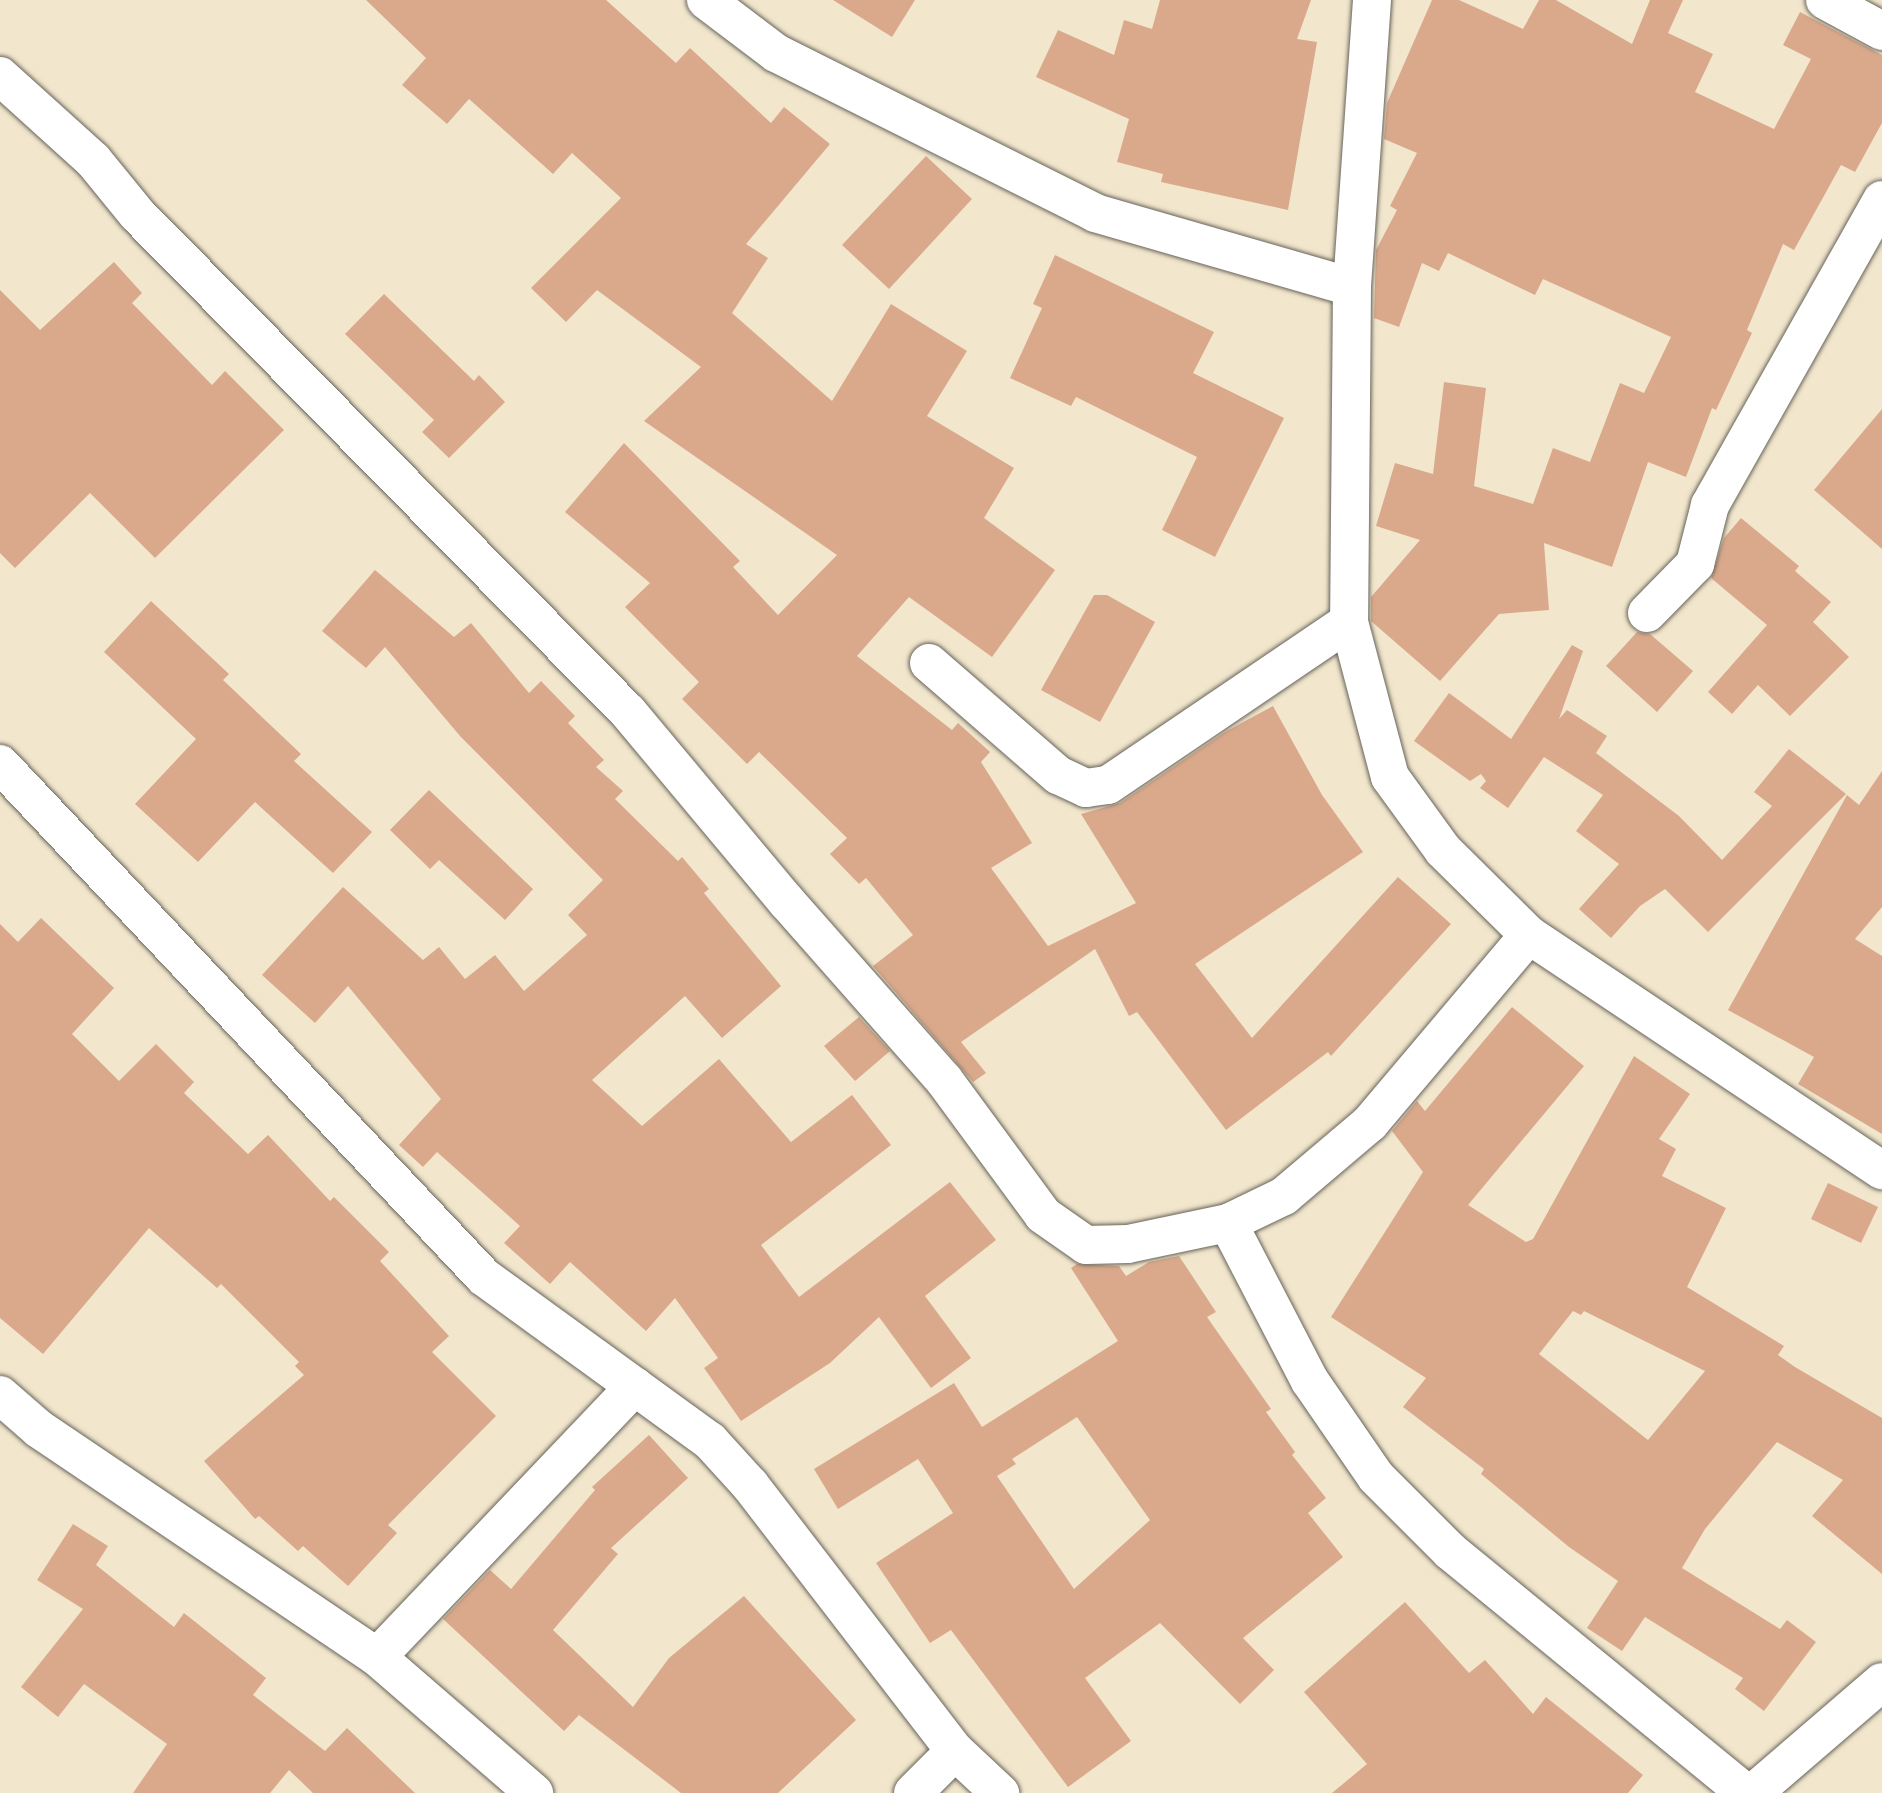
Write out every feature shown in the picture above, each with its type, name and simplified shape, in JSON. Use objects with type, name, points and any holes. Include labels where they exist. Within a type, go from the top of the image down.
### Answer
[{"type":"street","points":[[706,0],[776,53],[1095,213],[1352,287]]},
{"type":"street","points":[[1372,0],[1352,287],[1349,622],[1390,777],[1443,850],[1529,935],[1882,1170]]},
{"type":"street","points":[[1825,0],[1882,32]]},
{"type":"street","points":[[0,76],[93,160],[137,214],[628,712],[787,902],[944,1080],[1043,1215],[1086,1245],[1128,1244],[1228,1223],[1284,1196],[1370,1123],[1529,935]]},
{"type":"street","points":[[1647,613],[1695,564],[1710,505],[1882,200]]},
{"type":"street","points":[[929,663],[1058,775],[1086,788],[1097,787],[1108,785],[1349,622]]},
{"type":"street","points":[[0,764],[484,1277],[709,1441],[750,1485],[955,1751],[1000,1793]]},
{"type":"street","points":[[1228,1223],[1310,1381],[1376,1477],[1450,1551],[1746,1793]]},
{"type":"street","points":[[377,1657],[635,1386]]},
{"type":"street","points":[[0,1395],[39,1429],[377,1657],[534,1793]]},
{"type":"street","points":[[1753,1793],[1882,1682]]},
{"type":"street","points":[[912,1793],[955,1751]]},
{"type":"building","points":[[366,0],[606,0],[676,63],[690,48],[771,123],[784,107],[830,144],[746,244],[768,258],[732,313],[832,401],[891,304],[967,351],[927,416],[1014,468],[984,518],[1055,570],[992,657],[909,597],[857,656],[952,730],[958,723],[990,752],[981,762],[1032,843],[991,868],[1048,946],[1136,903],[1081,814],[1120,803],[1225,732],[1273,706],[1322,795],[1363,852],[1195,964],[1252,1038],[1398,877],[1451,924],[1331,1056],[1328,1052],[1226,1130],[1137,1012],[1129,1016],[1095,949],[961,1042],[986,1073],[973,1082],[873,966],[913,935],[866,878],[859,884],[830,854],[847,838],[759,752],[747,764],[682,699],[699,682],[625,607],[650,583],[565,512],[624,443],[740,561],[733,567],[778,615],[837,555],[644,421],[701,367],[597,290],[566,322],[531,288],[621,198],[572,153],[553,174],[469,99],[447,124],[402,85],[426,58]]},
{"type":"building","points":[[833,0],[915,0],[892,37]]},
{"type":"building","points":[[1160,0],[1311,0],[1297,39],[1317,42],[1288,210],[1161,182],[1163,174],[1117,162],[1129,119],[1036,77],[1058,30],[1114,55],[1124,20],[1152,29]]},
{"type":"building","points":[[1432,0],[1459,0],[1523,29],[1539,0],[1556,0],[1632,44],[1650,0],[1683,0],[1668,33],[1713,54],[1695,92],[1774,129],[1811,59],[1783,45],[1800,12],[1882,55],[1882,123],[1855,172],[1841,165],[1794,250],[1783,244],[1747,330],[1752,333],[1716,410],[1712,408],[1686,477],[1648,462],[1612,567],[1544,543],[1549,610],[1499,614],[1440,681],[1371,621],[1371,597],[1420,540],[1376,526],[1395,463],[1433,474],[1444,382],[1486,388],[1474,486],[1533,504],[1553,448],[1590,462],[1620,383],[1644,393],[1671,337],[1543,279],[1535,295],[1448,253],[1439,271],[1422,263],[1399,327],[1374,318],[1376,250],[1397,210],[1390,206],[1417,153],[1384,139],[1387,103]]},
{"type":"building","points":[[926,156],[972,199],[889,289],[842,245]]},
{"type":"building","points":[[1055,255],[1214,332],[1193,373],[1284,418],[1215,557],[1162,530],[1197,457],[1076,397],[1071,406],[1010,378],[1042,308],[1033,304]]},
{"type":"building","points":[[114,262],[142,293],[132,303],[212,385],[225,371],[284,430],[155,558],[90,493],[15,568],[0,553],[0,290],[40,330]]},
{"type":"building","points":[[384,294],[474,381],[479,375],[505,402],[449,458],[422,432],[434,420],[345,334]]},
{"type":"building","points":[[1882,409],[1882,549],[1814,490]]},
{"type":"building","points":[[1741,518],[1799,566],[1795,571],[1831,602],[1813,622],[1849,657],[1790,716],[1758,685],[1732,714],[1708,692],[1767,625],[1711,578],[1724,538]]},
{"type":"building","points":[[375,570],[454,637],[471,623],[529,693],[541,681],[575,716],[568,723],[604,760],[596,767],[623,791],[615,799],[678,861],[682,857],[709,889],[704,893],[781,986],[722,1038],[685,996],[592,1080],[642,1126],[719,1059],[791,1142],[852,1095],[891,1145],[761,1245],[799,1297],[950,1182],[996,1240],[925,1296],[971,1358],[931,1388],[879,1317],[830,1363],[741,1421],[704,1368],[718,1358],[675,1298],[646,1331],[570,1262],[550,1284],[504,1243],[520,1226],[437,1152],[423,1167],[399,1145],[441,1099],[348,986],[315,1023],[262,975],[343,887],[423,960],[439,947],[465,979],[495,955],[524,991],[587,935],[568,915],[603,880],[460,736],[385,647],[366,668],[322,631]]},
{"type":"building","points":[[1094,595],[1107,595],[1155,622],[1100,722],[1041,690]]},
{"type":"building","points":[[151,601],[229,674],[223,680],[301,754],[294,761],[372,832],[333,873],[255,802],[198,862],[135,804],[196,739],[104,652]]},
{"type":"building","points":[[1637,632],[1650,634],[1693,671],[1657,712],[1606,666]]},
{"type":"building","points":[[1572,645],[1583,651],[1559,719],[1567,710],[1607,736],[1596,753],[1679,816],[1722,860],[1772,806],[1754,792],[1789,749],[1846,794],[1708,932],[1665,889],[1640,906],[1611,938],[1579,909],[1619,864],[1576,831],[1603,795],[1544,757],[1508,808],[1480,788],[1486,781],[1481,774],[1470,781],[1414,741],[1449,693],[1511,739]]},
{"type":"building","points":[[1882,771],[1882,907],[1855,939],[1882,956],[1882,1134],[1798,1084],[1814,1057],[1728,1010],[1847,795],[1859,805]]},
{"type":"building","points":[[429,790],[533,889],[505,920],[439,860],[430,869],[390,830]]},
{"type":"building","points":[[41,918],[114,988],[72,1034],[119,1081],[156,1044],[194,1082],[184,1093],[248,1154],[268,1135],[330,1201],[334,1197],[389,1252],[380,1261],[449,1336],[432,1352],[496,1416],[388,1525],[397,1533],[348,1586],[303,1546],[298,1551],[259,1516],[255,1519],[204,1461],[304,1375],[295,1366],[299,1362],[221,1284],[217,1288],[149,1228],[43,1354],[0,1318],[0,924],[18,942]]},
{"type":"building","points":[[1512,1007],[1584,1066],[1468,1205],[1526,1242],[1533,1239],[1634,1056],[1690,1094],[1659,1139],[1676,1149],[1662,1176],[1726,1208],[1687,1287],[1784,1346],[1778,1355],[1795,1367],[1882,1418],[1882,1574],[1812,1516],[1843,1480],[1777,1442],[1705,1529],[1682,1568],[1780,1629],[1787,1620],[1816,1642],[1764,1711],[1735,1689],[1743,1678],[1645,1617],[1622,1651],[1587,1628],[1618,1581],[1569,1547],[1481,1474],[1484,1469],[1403,1407],[1426,1378],[1331,1317],[1423,1172],[1392,1131],[1417,1101],[1425,1111]],"holes":[[[1573,1311],[1581,1315],[1584,1311],[1705,1371],[1648,1440],[1539,1354]]]},
{"type":"building","points":[[859,1017],[890,1051],[855,1081],[824,1046]]},
{"type":"building","points":[[1828,1183],[1878,1207],[1861,1243],[1811,1219]]},
{"type":"building","points":[[1179,1256],[1216,1312],[1207,1317],[1271,1409],[1266,1412],[1295,1452],[1292,1455],[1326,1498],[1308,1513],[1343,1557],[1243,1638],[1274,1670],[1240,1704],[1160,1623],[1085,1678],[1131,1741],[1068,1787],[951,1630],[930,1643],[876,1563],[953,1513],[918,1459],[838,1509],[814,1469],[954,1383],[982,1427],[1118,1341],[1071,1268],[1077,1264],[1119,1266],[1126,1276],[1149,1262]],"holes":[[[1077,1417],[1150,1520],[1074,1589],[997,1476],[1016,1464],[1012,1459]]]},
{"type":"building","points":[[649,1435],[688,1478],[611,1548],[618,1554],[553,1630],[633,1707],[669,1658],[744,1596],[856,1720],[778,1793],[681,1793],[579,1715],[564,1731],[443,1619],[490,1570],[511,1589],[595,1490],[592,1487]]},
{"type":"building","points":[[73,1524],[108,1546],[96,1565],[174,1627],[184,1613],[266,1678],[253,1695],[325,1751],[347,1728],[415,1793],[313,1793],[289,1770],[270,1793],[133,1793],[167,1744],[84,1684],[58,1717],[21,1687],[83,1609],[37,1580]]},
{"type":"building","points":[[1405,1602],[1469,1673],[1485,1660],[1533,1714],[1546,1697],[1643,1775],[1628,1793],[1332,1793],[1367,1764],[1304,1692]]}]
